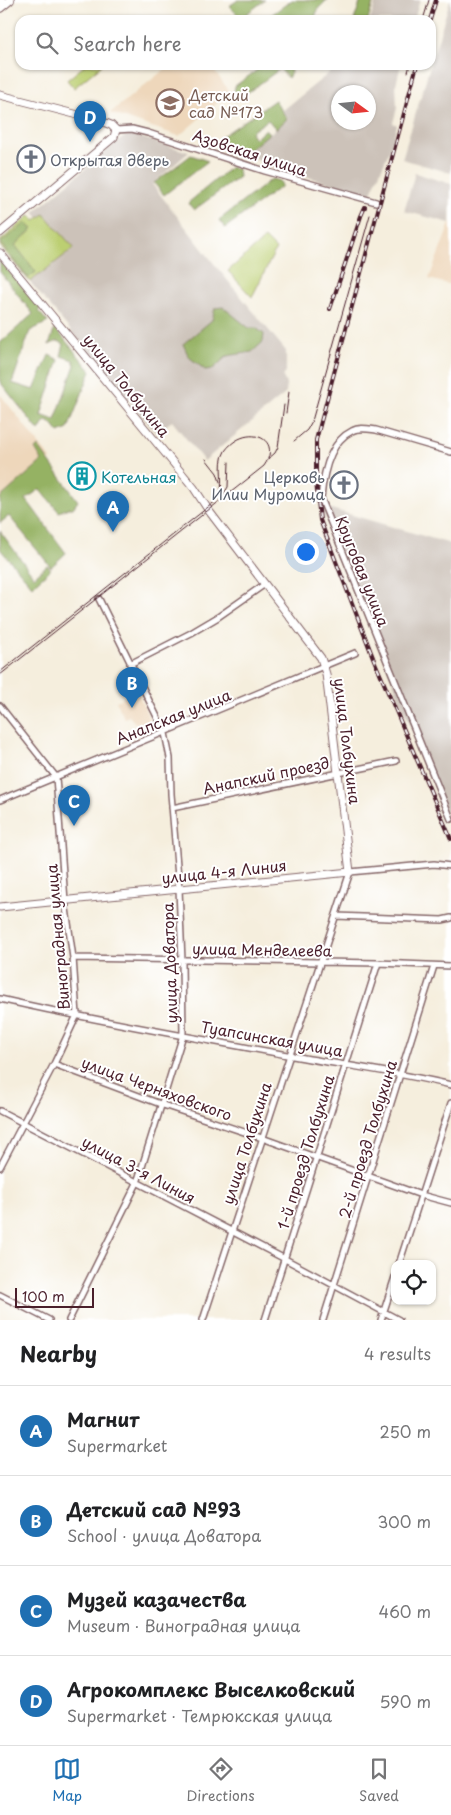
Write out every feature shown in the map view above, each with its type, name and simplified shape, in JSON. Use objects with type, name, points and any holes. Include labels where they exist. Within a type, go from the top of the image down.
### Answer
[{"type":"main road","points":[[0,8],[10,0]]},
{"type":"street","points":[[0,95],[98,120],[111,125],[116,130],[114,137],[0,233]]},
{"type":"street","name":"Азовская улица","points":[[116,130],[132,129],[148,133],[265,171],[376,202]]},
{"type":"street","name":"улица Толбухина","points":[[0,253],[194,488],[209,511],[321,658],[324,667],[350,872],[203,1320]]},
{"type":"street","name":"Круговая улица","points":[[451,452],[376,430],[363,428],[352,431],[342,438],[332,453],[323,484],[322,504],[451,819]]},
{"type":"street","points":[[130,664],[218,617],[265,584]]},
{"type":"street","name":"улица Доватора","points":[[69,1320],[137,1183],[163,1105],[183,1035],[182,961],[170,758],[165,733],[98,599]]},
{"type":"street","name":"Анапская улица","points":[[0,800],[355,653]]},
{"type":"street","points":[[0,706],[56,777]]},
{"type":"street","name":"Анапский проезд","points":[[172,808],[396,761]]},
{"type":"street","name":"Виноградная улица","points":[[0,1167],[54,1064],[77,1015],[73,958],[65,901],[56,777]]},
{"type":"street","name":"улица 4-я Линия","points":[[0,907],[434,864],[451,866]]},
{"type":"street","points":[[336,916],[442,920],[451,918]]},
{"type":"street","name":"улица Менделеева","points":[[73,958],[451,966]]},
{"type":"street","name":"1-й проезд Толбухина","points":[[265,1320],[378,963]]},
{"type":"street","name":"2-й проезд Толбухина","points":[[323,1320],[434,966]]},
{"type":"street","name":"Туапсинская улица","points":[[0,999],[289,1055],[400,1073],[451,1085]]},
{"type":"street","name":"улица Черняховского","points":[[54,1064],[163,1105],[421,1195],[451,1203]]},
{"type":"street","points":[[400,1260],[451,1102]]},
{"type":"street","name":"улица 3-я Линия","points":[[0,1110],[399,1320]]},
{"type":"street","points":[[381,1320],[391,1289]]},
{"type":"street","points":[[0,1295],[49,1320]]},
{"type":"shaded area","points":[[376,0],[420,0],[416,15],[372,15]]},
{"type":"shaded area","points":[[451,0],[451,173],[402,159],[429,70],[436,70],[436,46]]},
{"type":"shaded area","name":"Детский cад №173","points":[[164,70],[214,70],[230,92],[179,136],[110,113]]},
{"type":"shaded area","points":[[333,70],[400,70],[396,84],[397,108],[393,123],[397,125],[391,147],[370,195],[270,166],[255,159],[249,150],[288,119],[282,111]]},
{"type":"shaded area","points":[[129,134],[189,152],[152,184],[219,270],[286,351],[286,372],[283,377],[286,384],[286,393],[204,461],[172,421],[156,433],[30,282],[74,248],[44,214],[39,218],[34,212]]},
{"type":"shaded area","points":[[415,173],[451,184],[450,223],[404,211]]},
{"type":"shaded area","points":[[451,221],[451,285],[429,279]]},
{"type":"shaded area","points":[[0,394],[51,459],[0,504]]},
{"type":"shaded area","points":[[321,506],[451,544],[451,825]]},
{"type":"shaded area","points":[[137,691],[155,731],[143,722],[135,723],[129,716],[124,718],[116,701]]},
{"type":"green space","points":[[238,0],[265,0],[245,15],[238,15],[229,6]]},
{"type":"green space","points":[[292,0],[327,0],[318,9],[316,15],[271,15]]},
{"type":"green space","points":[[361,0],[374,0],[370,15],[356,15]]},
{"type":"green space","points":[[79,70],[96,70],[74,88],[67,80]]},
{"type":"green space","points":[[257,70],[279,70],[236,101],[234,94],[235,86]]},
{"type":"green space","points":[[281,70],[290,70],[288,78]]},
{"type":"green space","points":[[275,100],[287,119],[276,129],[268,120],[251,132],[255,139],[266,129],[270,133],[249,150],[227,146],[221,137]]},
{"type":"green space","points":[[191,155],[208,161],[164,195],[154,183]]},
{"type":"green space","points":[[231,167],[238,169],[239,177],[194,210],[188,203]]},
{"type":"green space","points":[[272,179],[280,181],[282,186],[225,228],[219,220]]},
{"type":"green space","points":[[44,214],[74,248],[30,282],[0,246],[0,241],[30,215],[35,221]]},
{"type":"green space","points":[[26,223],[33,229],[15,245],[36,272],[28,278],[0,243]]},
{"type":"green space","points":[[265,238],[276,249],[252,297],[228,271]]},
{"type":"green space","points":[[0,261],[41,308],[38,311],[48,322],[30,331],[12,383],[34,390],[49,355],[59,360],[41,415],[55,420],[75,365],[73,360],[61,356],[64,344],[58,341],[49,345],[55,328],[91,371],[68,429],[59,433],[51,423],[45,421],[39,431],[0,382],[0,343],[33,314],[0,272]]},
{"type":"green space","points":[[223,307],[249,328],[256,328],[264,334],[263,342],[252,352],[227,356],[213,369],[205,370],[189,357],[183,344],[212,320],[215,308]]},
{"type":"green space","points":[[38,446],[78,501],[73,508],[59,512],[40,489],[26,499],[66,553],[51,567],[9,516],[0,523],[0,498],[42,461],[35,449]]},
{"type":"green space","points":[[0,531],[34,577],[47,565],[51,569],[32,586],[0,549]]},
{"type":"tram line","points":[[424,15],[429,0]]},
{"type":"tram line","points":[[294,441],[307,430],[312,421],[370,215]]},
{"type":"tram line","points":[[286,413],[289,392]]},
{"type":"tram line","points":[[267,460],[275,453],[278,447],[284,405]]},
{"type":"tram line","points":[[0,672],[217,500],[221,489],[222,457],[233,442],[242,437],[251,436],[260,437],[266,441],[269,447],[269,456],[264,466],[0,675]]},
{"type":"tram line","points":[[206,459],[217,473],[220,482]]},
{"type":"tram line","points":[[223,495],[228,487],[229,462]]},
{"type":"railway","points":[[432,15],[436,0]]},
{"type":"railway","points":[[416,70],[316,440],[316,482],[320,520],[374,660],[451,839]]},
{"type":"railway","points":[[330,309],[365,207]]},
{"type":"place","name":"Детский cад №173","points":[[170,103]]},
{"type":"place","name":"Агрокомплекс Выселковский","points":[[90,142]]},
{"type":"place","name":"Открытая дверь","points":[[31,159]]},
{"type":"place","name":"Котельная","points":[[82,476]]},
{"type":"place","name":"Церковь Илии Муромца","points":[[344,485]]},
{"type":"place","name":"Магнит","points":[[113,532]]},
{"type":"place","name":"Детский сад №93","points":[[132,708]]},
{"type":"place","name":"Музей казачества","points":[[74,826]]}]
